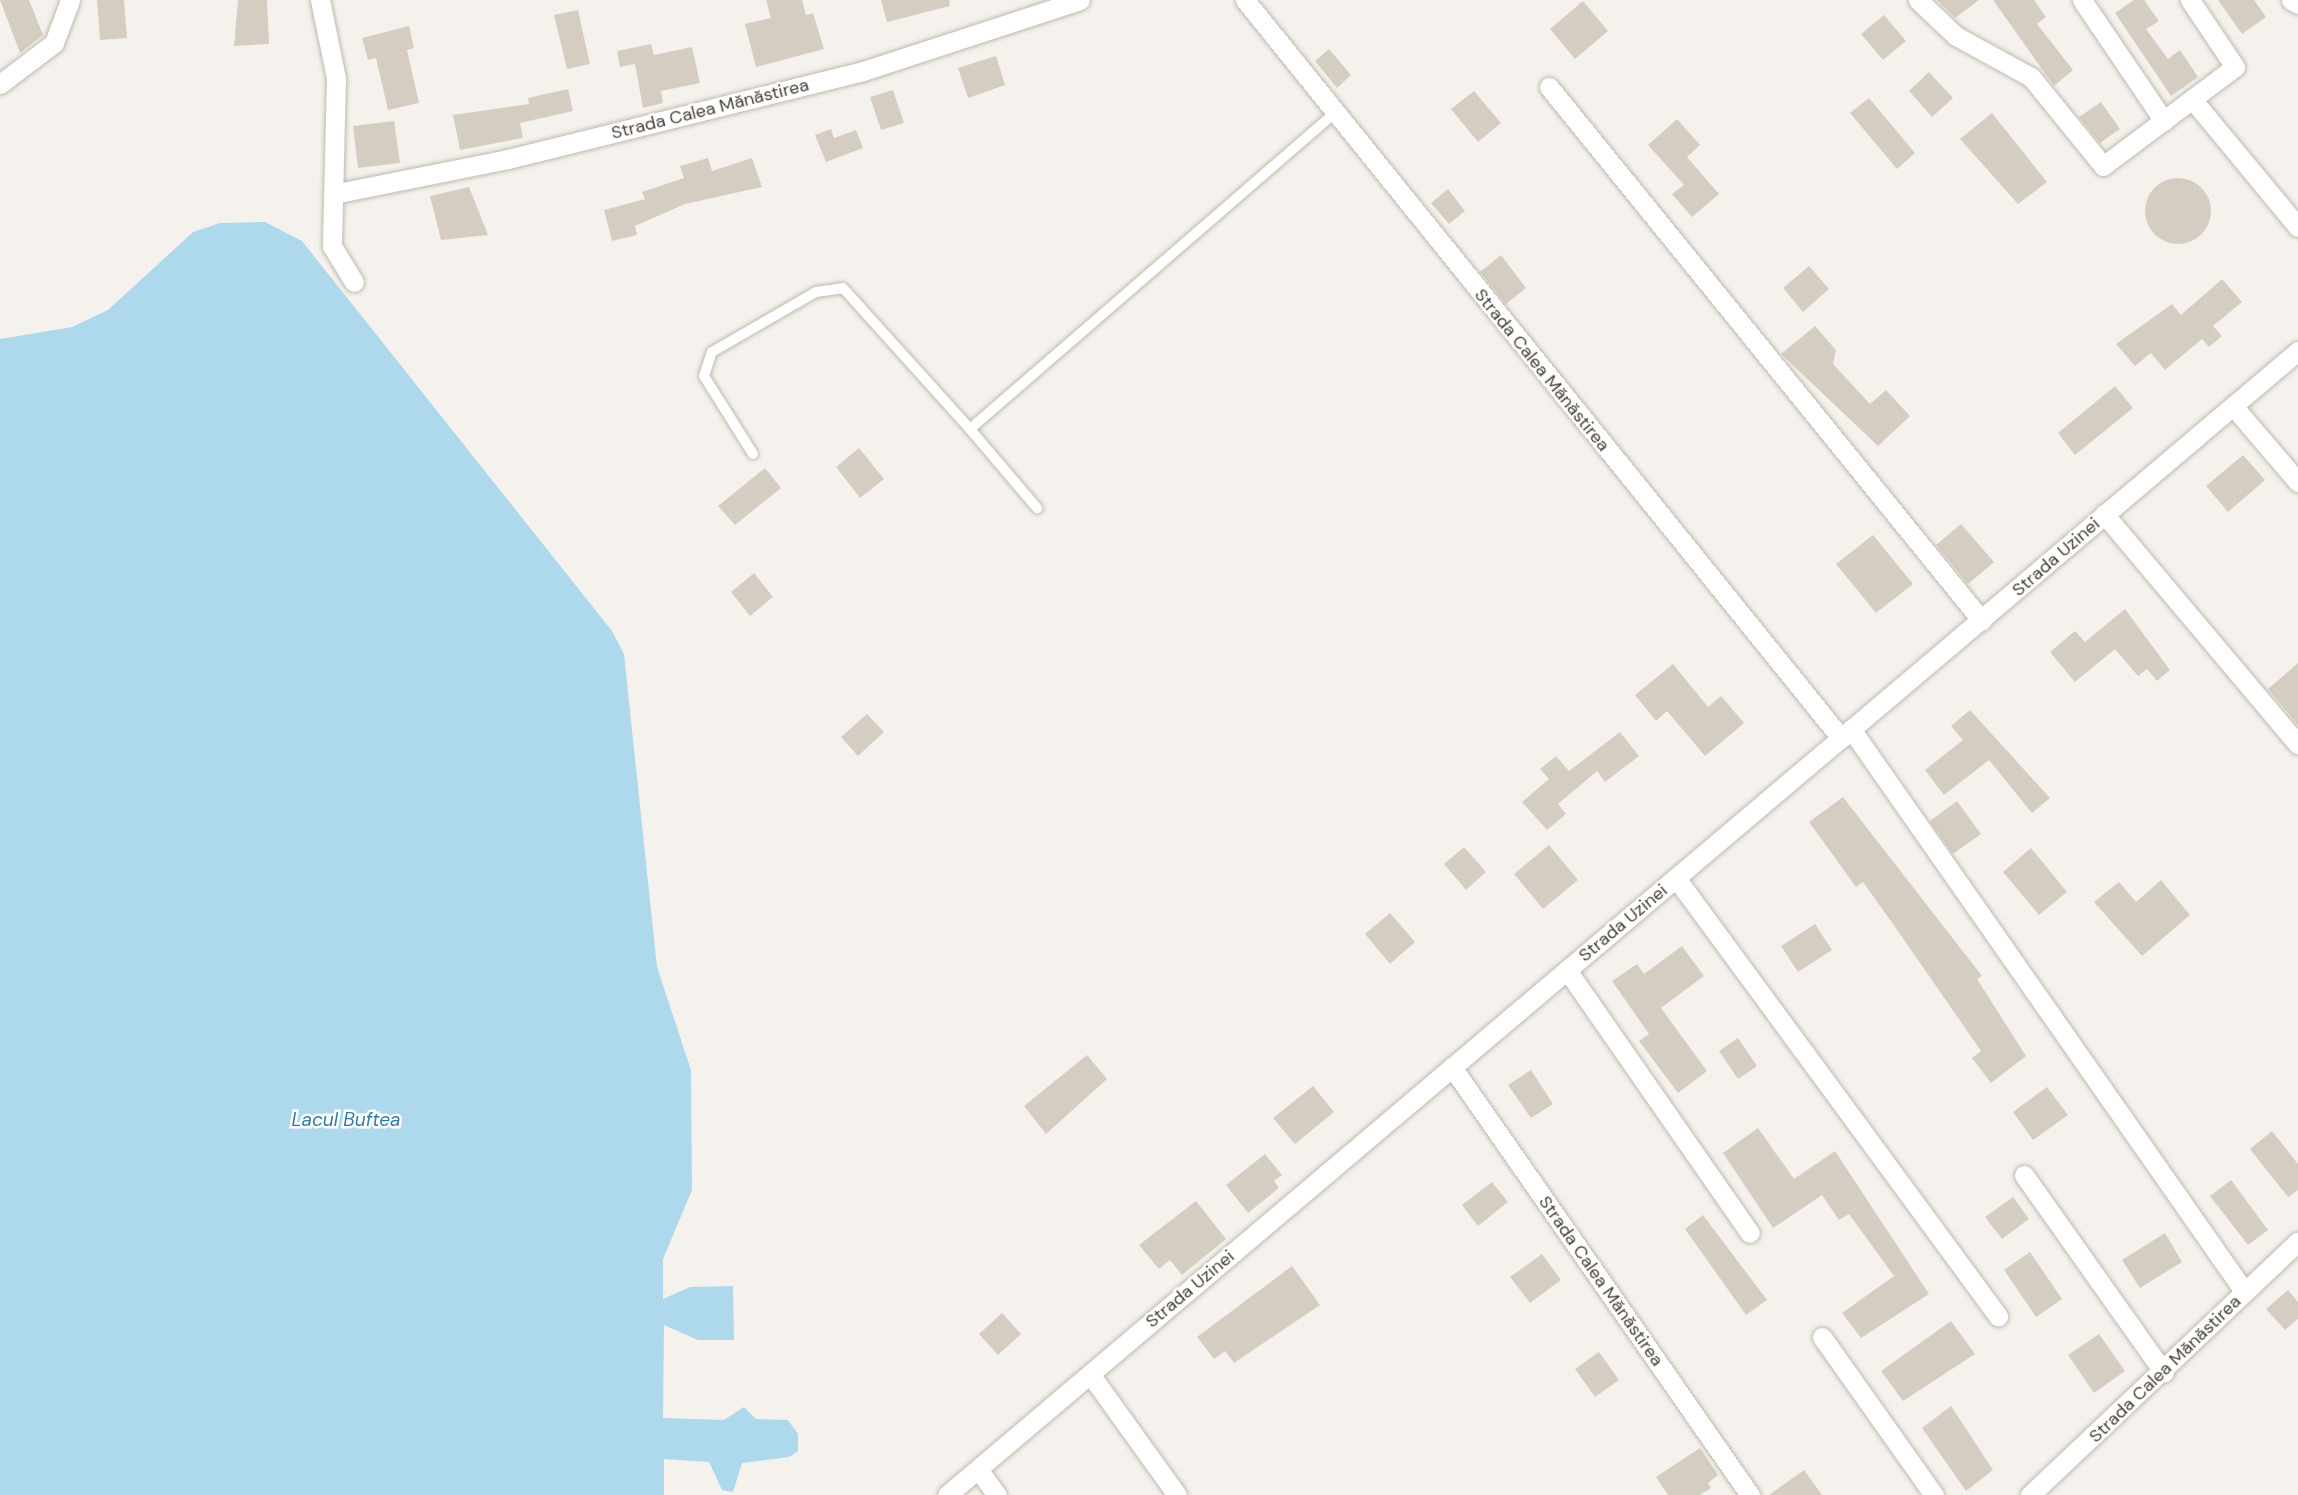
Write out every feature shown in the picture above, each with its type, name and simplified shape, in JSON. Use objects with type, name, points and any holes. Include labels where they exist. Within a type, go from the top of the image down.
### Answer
[{"type":"street","points":[[0,84],[54,43],[70,0]]},
{"type":"street","points":[[320,0],[336,78],[332,246],[354,282]]},
{"type":"street","name":"Strada Calea Mănăstirea","points":[[333,194],[508,159],[863,71],[1080,0]]},
{"type":"street","name":"Strada Calea Mănăstirea","points":[[1245,0],[1846,734],[2244,1290]]},
{"type":"street","points":[[1918,0],[1956,36],[2031,76],[2103,166],[2235,67],[2190,0]]},
{"type":"street","points":[[2082,0],[2164,121]]},
{"type":"street","points":[[2291,0],[2298,4]]},
{"type":"street","points":[[1549,88],[1982,621]]},
{"type":"street","points":[[2192,99],[2298,227]]},
{"type":"street","name":"Strada Uzinei","points":[[947,1495],[2298,351]]},
{"type":"street","points":[[2233,406],[2298,482]]},
{"type":"street","points":[[2104,514],[2298,744]]},
{"type":"street","points":[[1676,878],[1998,1316]]},
{"type":"street","points":[[1567,970],[1750,1233]]},
{"type":"street","name":"Strada Calea Mănăstirea","points":[[1452,1068],[1751,1495]]},
{"type":"street","points":[[2024,1175],[2164,1373]]},
{"type":"street","name":"Strada Calea Mănăstirea","points":[[2030,1495],[2164,1373],[2244,1290],[2298,1242]]},
{"type":"street","points":[[1822,1338],[1934,1495]]},
{"type":"street","points":[[1090,1374],[1177,1495]]},
{"type":"street","points":[[978,1469],[997,1495]]},
{"type":"lane","points":[[970,429],[1336,112]]},
{"type":"lane","points":[[753,454],[709,386],[706,360],[830,288],[855,294],[1037,509]]},
{"type":"water","name":"Lacul Buftea","points":[[265,222],[302,241],[612,631],[624,654],[657,967],[691,1070],[692,1190],[663,1259],[663,1299],[690,1287],[733,1286],[734,1340],[698,1340],[664,1325],[663,1418],[724,1420],[744,1407],[756,1419],[788,1420],[798,1434],[798,1451],[789,1457],[742,1463],[733,1492],[722,1490],[709,1462],[664,1459],[664,1495],[0,1495],[0,339],[72,327],[108,310],[193,232],[220,223]]},
{"type":"building","points":[[0,0],[29,0],[43,35],[20,53]]},
{"type":"building","points":[[97,0],[124,0],[127,38],[100,40]]},
{"type":"building","points":[[238,0],[267,0],[269,44],[234,46]]},
{"type":"building","points":[[766,0],[802,0],[806,15],[813,13],[824,49],[756,67],[745,24],[771,18]]},
{"type":"building","points":[[881,0],[949,0],[950,6],[887,22]]},
{"type":"building","points":[[1937,0],[1979,0],[1955,18]]},
{"type":"building","points":[[1993,0],[2034,0],[2046,17],[2037,24],[2073,70],[2054,86]]},
{"type":"building","points":[[2134,0],[2144,0],[2159,21],[2146,29],[2168,59],[2180,50],[2198,77],[2171,96],[2115,13]]},
{"type":"building","points":[[2218,0],[2254,0],[2266,17],[2242,34]]},
{"type":"building","points":[[1583,1],[1608,31],[1575,59],[1550,29]]},
{"type":"building","points":[[578,10],[590,64],[567,69],[554,15]]},
{"type":"building","points":[[1884,15],[1906,41],[1883,60],[1861,34]]},
{"type":"building","points":[[409,26],[414,48],[407,50],[419,103],[388,110],[376,58],[368,60],[362,38]]},
{"type":"building","points":[[651,44],[654,55],[692,47],[700,83],[661,91],[663,103],[643,108],[635,64],[620,67],[617,51]]},
{"type":"building","points":[[1329,49],[1351,75],[1337,88],[1315,61]]},
{"type":"building","points":[[996,56],[1005,85],[968,98],[958,68]]},
{"type":"building","points":[[1929,72],[1953,98],[1932,117],[1909,91]]},
{"type":"building","points":[[568,89],[573,111],[520,123],[523,138],[460,150],[453,115],[529,104],[528,98]]},
{"type":"building","points":[[893,90],[904,123],[881,130],[870,97]]},
{"type":"building","points":[[1474,91],[1501,123],[1478,142],[1451,109]]},
{"type":"building","points":[[1869,98],[1915,153],[1897,169],[1850,113]]},
{"type":"building","points":[[2101,102],[2120,129],[2100,143],[2079,117]]},
{"type":"building","points":[[1992,113],[2047,182],[2018,204],[1960,139]]},
{"type":"building","points":[[1677,119],[1700,145],[1687,157],[1719,194],[1692,217],[1672,194],[1684,185],[1648,145]]},
{"type":"building","points":[[394,121],[400,163],[358,168],[353,126]]},
{"type":"building","points":[[831,129],[834,138],[856,130],[863,148],[826,162],[815,135]]},
{"type":"building","points":[[708,158],[712,171],[752,158],[762,187],[685,204],[635,226],[637,235],[612,241],[604,210],[645,199],[642,192],[684,178],[680,166]]},
{"type":"building","points":[[2178,178],[2191,180],[2206,193],[2211,211],[2209,224],[2196,239],[2178,244],[2165,242],[2150,229],[2145,211],[2147,198],[2160,183]]},
{"type":"building","points":[[469,187],[488,235],[441,240],[430,196]]},
{"type":"building","points":[[1448,189],[1465,211],[1449,224],[1431,203]]},
{"type":"building","points":[[1501,255],[1526,288],[1506,304],[1480,272]]},
{"type":"building","points":[[1809,266],[1829,289],[1803,312],[1783,288]]},
{"type":"building","points":[[2222,279],[2242,302],[2213,326],[2222,336],[2209,347],[2202,339],[2165,370],[2151,353],[2135,366],[2116,344],[2172,304],[2181,315]]},
{"type":"building","points":[[1815,326],[1836,350],[1833,364],[1870,404],[1886,390],[1910,416],[1878,446],[1781,354]]},
{"type":"building","points":[[2115,386],[2133,408],[2075,455],[2058,433]]},
{"type":"building","points":[[859,448],[884,479],[860,498],[836,467]]},
{"type":"building","points":[[2243,455],[2265,480],[2228,512],[2206,486]]},
{"type":"building","points":[[765,468],[781,488],[735,525],[718,506]]},
{"type":"building","points":[[1961,524],[1994,562],[1968,584],[1936,545]]},
{"type":"building","points":[[1873,535],[1913,584],[1876,613],[1836,564]]},
{"type":"building","points":[[754,573],[773,597],[750,616],[731,592]]},
{"type":"building","points":[[2125,609],[2170,670],[2157,681],[2147,669],[2138,676],[2115,649],[2075,682],[2050,652],[2075,631],[2085,642]]},
{"type":"building","points":[[2298,663],[2298,725],[2268,689]]},
{"type":"building","points":[[1673,664],[1708,707],[1721,696],[1744,723],[1705,756],[1667,711],[1656,721],[1635,695]]},
{"type":"building","points":[[1970,710],[2050,798],[2032,813],[1989,760],[1944,795],[1925,770],[1963,740],[1951,726]]},
{"type":"building","points":[[867,714],[884,732],[858,756],[841,737]]},
{"type":"building","points":[[1620,732],[1639,756],[1605,782],[1597,771],[1558,804],[1566,814],[1547,830],[1522,802],[1549,779],[1540,769],[1556,756],[1569,771]]},
{"type":"building","points":[[1843,797],[1982,976],[1977,979],[2026,1056],[1991,1083],[1972,1058],[1981,1051],[1900,934],[1863,882],[1856,887],[1809,822]]},
{"type":"building","points":[[1957,801],[1981,834],[1953,854],[1930,821]]},
{"type":"building","points":[[1549,845],[1578,880],[1543,909],[1514,874]]},
{"type":"building","points":[[1464,847],[1486,872],[1466,890],[1444,864]]},
{"type":"building","points":[[2031,848],[2067,892],[2039,915],[2003,872]]},
{"type":"building","points":[[2161,880],[2190,915],[2142,956],[2094,902],[2119,882],[2136,902]]},
{"type":"building","points":[[1390,913],[1415,942],[1390,964],[1365,934]]},
{"type":"building","points":[[1815,924],[1832,950],[1798,972],[1781,946]]},
{"type":"building","points":[[1682,946],[1704,976],[1661,1008],[1707,1071],[1678,1093],[1639,1041],[1649,1034],[1612,981],[1637,964],[1644,974]]},
{"type":"building","points":[[1738,1038],[1757,1066],[1738,1079],[1719,1051]]},
{"type":"building","points":[[1087,1055],[1107,1079],[1046,1134],[1024,1106]]},
{"type":"building","points":[[1531,1070],[1553,1104],[1531,1118],[1508,1085]]},
{"type":"building","points":[[1313,1086],[1334,1112],[1295,1144],[1273,1118]]},
{"type":"building","points":[[2047,1087],[2068,1115],[2033,1140],[2013,1112]]},
{"type":"building","points":[[1758,1128],[1794,1179],[1835,1151],[1929,1294],[1861,1338],[1842,1313],[1894,1276],[1849,1214],[1839,1220],[1822,1195],[1773,1228],[1723,1153]]},
{"type":"building","points":[[2272,1131],[2298,1164],[2298,1190],[2288,1197],[2250,1149]]},
{"type":"building","points":[[1265,1154],[1282,1175],[1274,1181],[1279,1188],[1248,1213],[1226,1185]]},
{"type":"building","points":[[2231,1180],[2268,1230],[2248,1245],[2210,1196]]},
{"type":"building","points":[[1492,1182],[1508,1202],[1478,1226],[1462,1205]]},
{"type":"building","points":[[2013,1197],[2029,1219],[2002,1239],[1985,1217]]},
{"type":"building","points":[[1196,1201],[1226,1239],[1182,1275],[1170,1260],[1159,1269],[1139,1245]]},
{"type":"building","points":[[1703,1215],[1767,1300],[1746,1315],[1685,1229]]},
{"type":"building","points":[[2165,1233],[2182,1262],[2140,1288],[2122,1260]]},
{"type":"building","points":[[2030,1252],[2062,1299],[2036,1317],[2004,1270]]},
{"type":"building","points":[[1542,1254],[1561,1280],[1530,1303],[1510,1277]]},
{"type":"building","points":[[1292,1266],[1320,1305],[1234,1363],[1225,1351],[1214,1359],[1197,1337]]},
{"type":"building","points":[[2288,1290],[2298,1302],[2298,1319],[2285,1330],[2266,1309]]},
{"type":"building","points":[[1002,1313],[1021,1334],[998,1355],[979,1334]]},
{"type":"building","points":[[1951,1321],[1975,1354],[1903,1401],[1881,1371]]},
{"type":"building","points":[[2099,1334],[2125,1371],[2094,1393],[2068,1355]]},
{"type":"building","points":[[1599,1352],[1619,1380],[1595,1397],[1575,1369]]},
{"type":"building","points":[[1951,1406],[1993,1470],[1966,1491],[1922,1428]]},
{"type":"building","points":[[1700,1448],[1718,1475],[1708,1483],[1711,1488],[1700,1495],[1668,1495],[1656,1477]]},
{"type":"building","points":[[1804,1470],[1822,1495],[1769,1495]]}]
